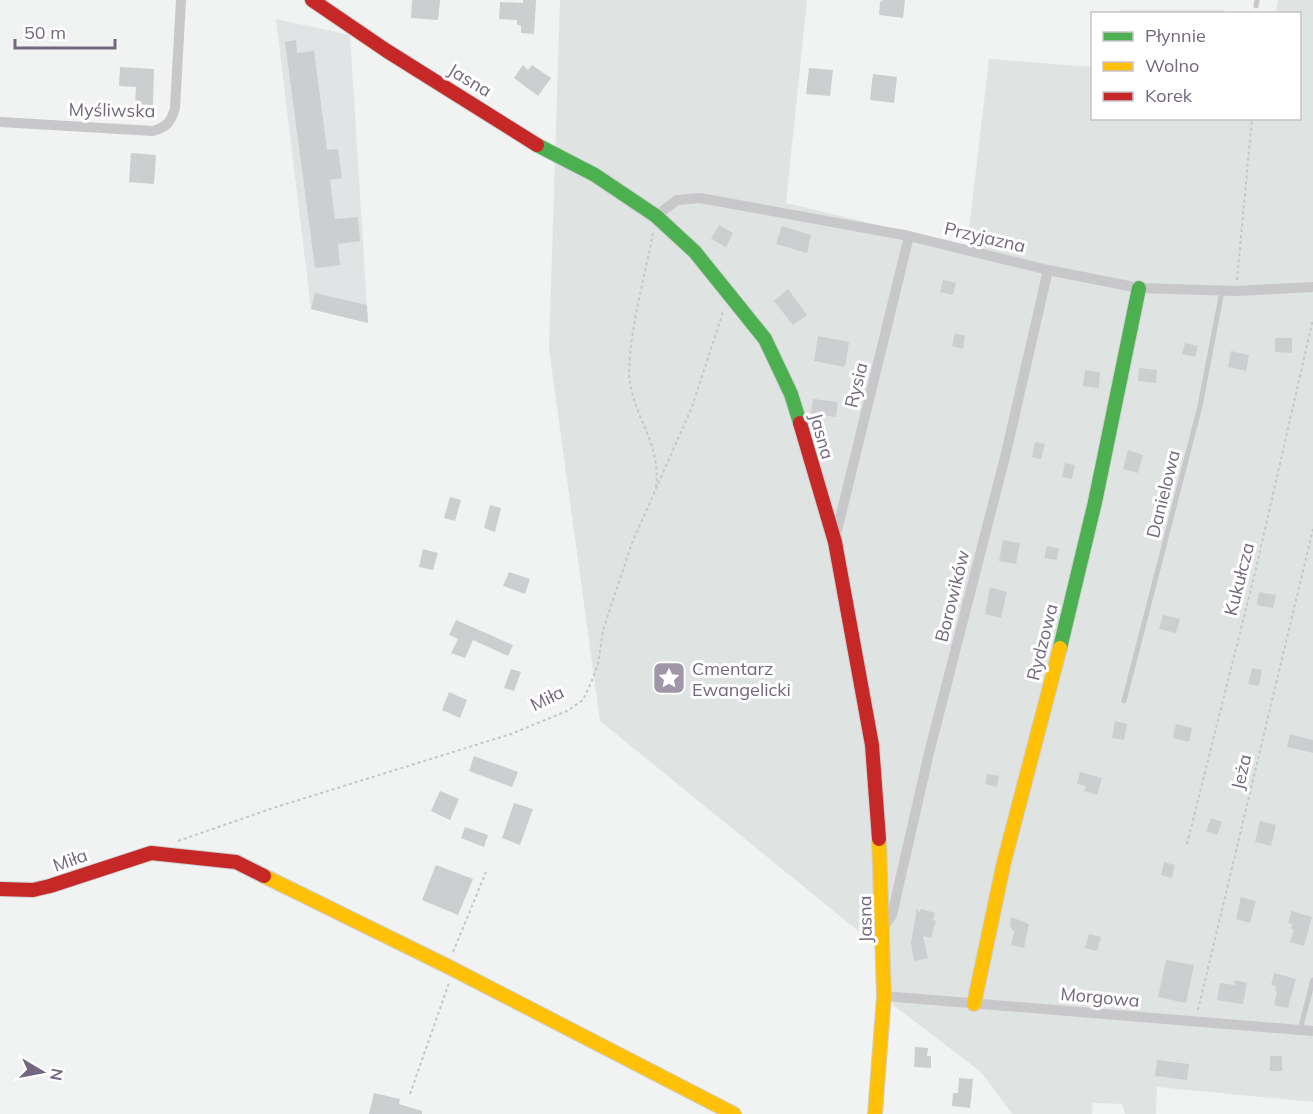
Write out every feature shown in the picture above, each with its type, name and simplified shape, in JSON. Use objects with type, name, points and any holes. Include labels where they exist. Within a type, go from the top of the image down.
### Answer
[{"type":"street","name":"Myśliwska","points":[[0,122],[153,131],[165,128],[172,120],[175,108],[181,0]]},
{"type":"street","name":"Jasna","points":[[312,0],[387,51],[501,120],[549,153],[596,175],[656,216],[695,252],[765,339],[791,394],[835,542],[872,745],[882,878],[884,996],[875,1114]]},
{"type":"street","name":"Przyjazna","points":[[656,216],[677,200],[700,198],[909,236],[1048,270],[1139,288],[1236,291],[1313,287]]},
{"type":"street","name":"Rysia","points":[[835,542],[909,236]]},
{"type":"street","name":"Borowików","points":[[883,928],[892,915],[929,753],[1006,453],[1048,270]]},
{"type":"street","name":"Rydzowa","points":[[974,1004],[1017,809],[1065,627],[1099,481],[1139,288]]},
{"type":"street","name":"Miła","points":[[0,889],[33,890],[50,886],[151,853],[226,860],[247,866],[734,1114]]},
{"type":"street","name":"Morgowa","points":[[884,996],[1313,1031]]},
{"type":"lane","name":"Danielowa","points":[[1124,701],[1200,406],[1222,291]]},
{"type":"lane","points":[[1300,1030],[1313,980]]},
{"type":"path","points":[[1236,291],[1252,120]]},
{"type":"path","points":[[655,492],[658,467],[630,382],[630,355],[656,216]]},
{"type":"path","name":"Miła","points":[[171,844],[273,808],[511,734],[549,720],[583,700],[598,664],[603,630],[632,543],[692,407],[729,294]]},
{"type":"path","name":"Kukułcza","points":[[1187,844],[1255,573],[1313,319]]},
{"type":"path","name":"Jeża","points":[[1195,1021],[1313,529]]},
{"type":"path","points":[[410,1094],[424,1062],[451,968],[486,872]]},
{"type":"shaded area","points":[[560,0],[807,0],[786,203],[967,246],[989,59],[1091,67],[1091,120],[1301,120],[1301,12],[1276,12],[1278,0],[1313,0],[1313,1102],[1157,1087],[1156,1114],[1125,1114],[1122,1104],[1093,1103],[1092,1114],[1012,1114],[981,1072],[893,1005],[873,943],[600,721],[549,349]]},
{"type":"shaded area","points":[[1120,10],[1225,10],[1224,12],[1119,12]]},
{"type":"shaded area","points":[[276,19],[350,35],[368,323],[311,309]]},
{"type":"building","points":[[412,0],[440,0],[438,20],[411,18]]},
{"type":"building","points":[[523,0],[536,0],[534,34],[521,33],[521,25],[517,25],[517,20],[499,19],[500,2],[523,3]]},
{"type":"building","points":[[905,0],[903,18],[879,15],[880,2]]},
{"type":"building","points":[[296,40],[297,53],[314,51],[327,150],[338,149],[342,178],[330,180],[335,219],[358,217],[360,241],[338,244],[340,265],[315,268],[285,42]]},
{"type":"building","points":[[523,65],[528,70],[532,65],[551,78],[538,96],[514,78]]},
{"type":"building","points":[[120,67],[154,69],[153,105],[135,104],[136,87],[119,86]]},
{"type":"building","points":[[809,68],[833,70],[830,96],[806,94]]},
{"type":"building","points":[[873,74],[897,77],[894,103],[870,100]]},
{"type":"building","points":[[131,153],[156,155],[154,184],[129,182]]},
{"type":"building","points":[[719,225],[733,233],[726,247],[711,239]]},
{"type":"building","points":[[782,226],[811,235],[807,253],[776,244]]},
{"type":"building","points":[[943,280],[956,283],[953,295],[940,292]]},
{"type":"building","points":[[788,289],[807,315],[793,325],[774,301]]},
{"type":"building","points":[[315,293],[367,305],[368,323],[311,309]]},
{"type":"building","points":[[955,333],[965,336],[963,349],[952,346]]},
{"type":"building","points":[[818,336],[849,342],[845,367],[814,361]]},
{"type":"building","points":[[1275,338],[1292,338],[1292,353],[1275,352]]},
{"type":"building","points":[[1185,343],[1198,346],[1195,357],[1182,354]]},
{"type":"building","points":[[1231,351],[1249,355],[1246,371],[1228,367]]},
{"type":"building","points":[[1139,368],[1157,370],[1156,383],[1138,381]]},
{"type":"building","points":[[1085,370],[1100,372],[1099,388],[1083,386]]},
{"type":"building","points":[[813,399],[838,402],[836,417],[811,413]]},
{"type":"building","points":[[1035,442],[1045,444],[1041,459],[1032,457]]},
{"type":"building","points":[[1128,450],[1143,455],[1138,473],[1123,469]]},
{"type":"building","points":[[1065,463],[1075,465],[1072,479],[1062,477]]},
{"type":"building","points":[[450,497],[461,500],[455,521],[444,518]]},
{"type":"building","points":[[490,505],[501,508],[495,532],[484,528]]},
{"type":"building","points":[[1003,540],[1020,543],[1016,564],[999,561]]},
{"type":"building","points":[[1047,546],[1059,548],[1057,560],[1044,558]]},
{"type":"building","points":[[423,549],[438,553],[433,570],[419,567]]},
{"type":"building","points":[[509,572],[530,579],[525,594],[503,586]]},
{"type":"building","points":[[990,587],[1007,592],[1001,618],[985,614]]},
{"type":"building","points":[[1259,592],[1276,595],[1273,608],[1257,605]]},
{"type":"building","points":[[1163,615],[1180,619],[1176,633],[1159,629]]},
{"type":"building","points":[[456,620],[513,645],[508,656],[473,640],[465,658],[451,653],[458,639],[449,635]]},
{"type":"building","points":[[1252,668],[1262,670],[1259,686],[1248,684]]},
{"type":"building","points":[[511,669],[521,672],[514,691],[504,688]]},
{"type":"building","points":[[449,692],[467,700],[460,718],[442,710]]},
{"type":"building","points":[[1115,721],[1127,724],[1124,740],[1112,738]]},
{"type":"building","points":[[1176,724],[1192,728],[1189,742],[1173,738]]},
{"type":"building","points":[[1290,734],[1313,740],[1313,753],[1287,747]]},
{"type":"building","points":[[474,756],[518,772],[512,787],[469,771]]},
{"type":"building","points":[[1080,772],[1102,778],[1097,795],[1084,791],[1086,786],[1077,784]]},
{"type":"building","points":[[987,774],[999,776],[997,787],[985,784]]},
{"type":"building","points":[[440,791],[459,799],[450,820],[431,811]]},
{"type":"building","points":[[514,803],[533,809],[520,845],[502,838]]},
{"type":"building","points":[[1211,818],[1222,822],[1217,835],[1206,831]]},
{"type":"building","points":[[1260,821],[1276,825],[1271,846],[1255,842]]},
{"type":"building","points":[[465,827],[488,835],[484,847],[461,838]]},
{"type":"building","points":[[1164,862],[1175,865],[1172,878],[1161,875]]},
{"type":"building","points":[[436,865],[473,879],[458,915],[422,900]]},
{"type":"building","points":[[1241,897],[1256,901],[1250,923],[1236,919]]},
{"type":"building","points":[[917,908],[919,913],[921,909],[935,913],[933,920],[936,921],[931,938],[923,936],[928,958],[914,961],[911,943]]},
{"type":"building","points":[[1291,911],[1312,917],[1304,946],[1290,942],[1294,930],[1291,929],[1292,924],[1288,923]]},
{"type":"building","points":[[1011,917],[1029,924],[1024,948],[1011,945],[1014,932],[1010,925]]},
{"type":"building","points":[[1089,934],[1101,937],[1097,951],[1085,948]]},
{"type":"building","points":[[1166,960],[1194,965],[1186,1003],[1158,997]]},
{"type":"building","points":[[1274,973],[1296,979],[1288,1008],[1274,1005],[1277,992],[1275,991],[1276,986],[1271,985]]},
{"type":"building","points":[[1235,980],[1247,983],[1243,1004],[1217,1000],[1220,983],[1234,985]]},
{"type":"building","points":[[915,1047],[928,1048],[927,1056],[931,1056],[931,1068],[914,1067]]},
{"type":"building","points":[[1270,1056],[1282,1056],[1282,1071],[1270,1071]]},
{"type":"building","points":[[1157,1060],[1189,1064],[1187,1080],[1155,1076]]},
{"type":"building","points":[[959,1078],[973,1079],[970,1108],[952,1106],[953,1093],[958,1093]]},
{"type":"building","points":[[374,1093],[400,1099],[399,1104],[422,1111],[422,1114],[369,1114]]},
{"type":"traffic: fast","points":[[537,145],[595,175],[656,216],[695,252],[765,339],[791,394],[800,423]]},
{"type":"traffic: fast","points":[[1060,648],[1095,502],[1139,288]]},
{"type":"traffic: slow","points":[[974,1004],[1004,862],[1060,648]]},
{"type":"traffic: slow","points":[[875,1114],[884,996],[879,839]]},
{"type":"traffic: slow","points":[[264,876],[447,966],[734,1114]]},
{"type":"traffic: jam","points":[[312,0],[387,51],[537,145]]},
{"type":"traffic: jam","points":[[800,423],[835,542],[872,745],[879,839]]},
{"type":"traffic: jam","points":[[0,889],[33,890],[50,886],[151,853],[236,862],[264,876]]},
{"type":"place","name":"Cmentarz Ewangelicki","points":[[669,678]]}]
